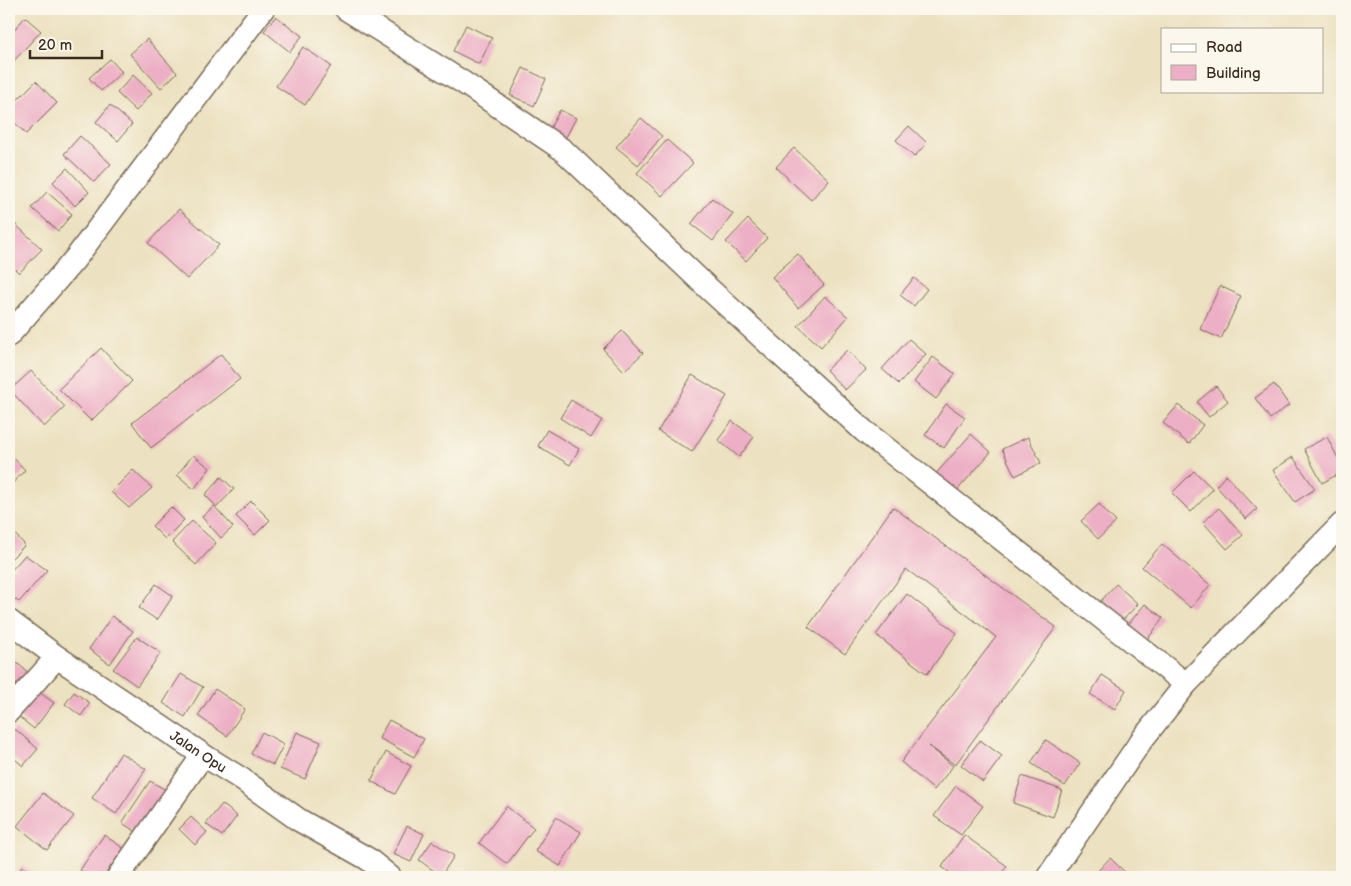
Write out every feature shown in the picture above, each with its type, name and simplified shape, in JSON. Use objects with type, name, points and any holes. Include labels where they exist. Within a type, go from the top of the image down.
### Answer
[{"type":"street","points":[[9,336],[76,259],[263,9]]},
{"type":"street","points":[[346,9],[464,83],[563,150],[701,282],[864,431],[1186,684]]},
{"type":"street","points":[[1048,877],[1141,741],[1186,684],[1342,524]]},
{"type":"street","name":"Jalan Opu","points":[[9,621],[57,657],[240,778],[299,820],[368,859],[390,877]]},
{"type":"street","points":[[9,711],[57,657]]},
{"type":"street","points":[[118,877],[203,755]]},
{"type":"building","points":[[276,16],[302,36],[290,52],[264,31]]},
{"type":"building","points":[[25,17],[41,31],[12,63],[9,60],[9,36]]},
{"type":"building","points":[[466,25],[492,38],[479,64],[453,51]]},
{"type":"building","points":[[147,39],[177,73],[161,88],[130,54]]},
{"type":"building","points":[[303,47],[331,66],[305,105],[276,86]]},
{"type":"building","points":[[110,59],[122,72],[101,91],[89,78]]},
{"type":"building","points":[[523,68],[546,79],[534,106],[510,95]]},
{"type":"building","points":[[133,75],[152,93],[136,111],[117,93]]},
{"type":"building","points":[[36,81],[57,103],[26,134],[9,117],[9,108]]},
{"type":"building","points":[[110,105],[132,124],[118,141],[96,122]]},
{"type":"building","points":[[560,110],[576,118],[564,141],[548,132]]},
{"type":"building","points":[[641,118],[662,136],[638,165],[616,147]]},
{"type":"building","points":[[909,126],[927,143],[914,157],[896,140]]},
{"type":"building","points":[[80,136],[111,164],[94,182],[64,154]]},
{"type":"building","points":[[667,140],[693,163],[662,196],[637,173]]},
{"type":"building","points":[[794,148],[829,180],[811,200],[776,167]]},
{"type":"building","points":[[67,168],[89,192],[75,206],[53,182]]},
{"type":"building","points":[[47,192],[72,214],[58,231],[32,208]]},
{"type":"building","points":[[712,198],[733,214],[713,241],[691,224]]},
{"type":"building","points":[[179,209],[219,245],[187,279],[148,243]]},
{"type":"building","points":[[748,219],[767,238],[746,261],[726,242]]},
{"type":"building","points":[[14,223],[42,249],[19,273],[9,263],[9,228]]},
{"type":"building","points":[[798,254],[824,285],[798,308],[772,277]]},
{"type":"building","points":[[914,278],[927,289],[914,306],[900,295]]},
{"type":"building","points":[[1220,286],[1241,296],[1221,339],[1200,329]]},
{"type":"building","points":[[825,296],[848,317],[821,347],[798,326]]},
{"type":"building","points":[[622,331],[643,353],[624,371],[603,349]]},
{"type":"building","points":[[909,339],[926,354],[899,384],[882,369]]},
{"type":"building","points":[[101,348],[132,381],[91,421],[59,389]]},
{"type":"building","points":[[847,350],[866,370],[845,390],[826,370]]},
{"type":"building","points":[[221,354],[240,379],[151,448],[132,423]]},
{"type":"building","points":[[933,357],[955,374],[936,399],[914,382]]},
{"type":"building","points":[[31,371],[65,407],[44,427],[10,390]]},
{"type":"building","points":[[692,375],[727,396],[692,452],[658,431]]},
{"type":"building","points":[[1274,384],[1289,405],[1270,419],[1255,398]]},
{"type":"building","points":[[1216,386],[1228,401],[1209,417],[1197,402]]},
{"type":"building","points":[[571,400],[602,420],[591,438],[560,418]]},
{"type":"building","points":[[946,404],[965,417],[944,448],[925,435]]},
{"type":"building","points":[[1178,405],[1203,425],[1189,444],[1163,423]]},
{"type":"building","points":[[732,421],[754,437],[739,457],[718,440]]},
{"type":"building","points":[[547,430],[579,449],[570,465],[538,446]]},
{"type":"building","points":[[971,434],[991,452],[954,494],[934,476]]},
{"type":"building","points":[[1028,437],[1041,463],[1015,476],[1002,449]]},
{"type":"building","points":[[1327,437],[1342,466],[1342,472],[1322,483],[1304,449]]},
{"type":"building","points":[[9,453],[25,470],[9,487]]},
{"type":"building","points":[[193,455],[210,468],[194,489],[177,475]]},
{"type":"building","points":[[1293,457],[1315,489],[1295,502],[1273,470]]},
{"type":"building","points":[[133,470],[152,488],[129,508],[111,492]]},
{"type":"building","points":[[1194,471],[1213,489],[1191,512],[1172,493]]},
{"type":"building","points":[[1226,475],[1257,509],[1246,519],[1216,486]]},
{"type":"building","points":[[221,477],[234,489],[217,507],[205,495]]},
{"type":"building","points":[[251,501],[270,520],[255,535],[236,516]]},
{"type":"building","points":[[1099,504],[1116,522],[1098,539],[1081,521]]},
{"type":"building","points":[[214,506],[233,527],[221,538],[202,517]]},
{"type":"building","points":[[171,507],[184,520],[165,539],[152,526]]},
{"type":"building","points":[[893,507],[1056,627],[955,765],[929,746],[953,766],[934,790],[901,762],[996,637],[906,569],[845,654],[808,627]]},
{"type":"building","points":[[1219,508],[1243,535],[1227,549],[1203,522]]},
{"type":"building","points":[[192,521],[216,543],[196,565],[172,542]]},
{"type":"building","points":[[9,530],[25,545],[9,561]]},
{"type":"building","points":[[1162,544],[1210,585],[1191,608],[1142,567]]},
{"type":"building","points":[[25,555],[47,570],[19,602],[9,595],[9,573]]},
{"type":"building","points":[[156,584],[173,596],[157,620],[139,608]]},
{"type":"building","points":[[1116,584],[1138,604],[1121,622],[1099,603]]},
{"type":"building","points":[[907,594],[957,633],[927,674],[876,635]]},
{"type":"building","points":[[1145,604],[1163,618],[1147,640],[1128,625]]},
{"type":"building","points":[[112,616],[133,631],[110,664],[89,649]]},
{"type":"building","points":[[137,637],[161,653],[137,686],[113,669]]},
{"type":"building","points":[[11,658],[30,674],[9,700],[9,661]]},
{"type":"building","points":[[181,674],[203,687],[185,717],[163,703]]},
{"type":"building","points":[[1102,675],[1126,690],[1115,709],[1090,694]]},
{"type":"building","points":[[215,689],[245,709],[227,736],[198,716]]},
{"type":"building","points":[[39,692],[54,703],[34,729],[18,716]]},
{"type":"building","points":[[74,692],[90,703],[81,716],[65,704]]},
{"type":"building","points":[[389,720],[424,739],[414,757],[379,738]]},
{"type":"building","points":[[15,729],[38,749],[23,766],[9,754],[9,737]]},
{"type":"building","points":[[262,732],[284,744],[273,765],[251,754]]},
{"type":"building","points":[[297,732],[321,742],[305,779],[280,769]]},
{"type":"building","points":[[980,740],[1002,756],[983,782],[961,765]]},
{"type":"building","points":[[1046,740],[1080,763],[1065,786],[1031,763]]},
{"type":"building","points":[[386,752],[411,766],[395,794],[371,781]]},
{"type":"building","points":[[121,753],[146,769],[116,814],[92,798]]},
{"type":"building","points":[[1022,776],[1062,790],[1053,817],[1013,803]]},
{"type":"building","points":[[150,781],[171,793],[143,836],[122,823]]},
{"type":"building","points":[[956,786],[983,806],[961,835],[934,816]]},
{"type":"building","points":[[43,793],[74,816],[47,850],[17,826]]},
{"type":"building","points":[[222,804],[237,816],[222,836],[206,824]]},
{"type":"building","points":[[506,806],[534,828],[507,864],[479,843]]},
{"type":"building","points":[[191,817],[207,832],[195,845],[179,829]]},
{"type":"building","points":[[556,817],[581,832],[560,866],[535,851]]},
{"type":"building","points":[[407,826],[424,834],[411,862],[393,854]]},
{"type":"building","points":[[104,835],[126,850],[106,877],[92,877],[80,870]]},
{"type":"building","points":[[964,835],[1007,866],[999,877],[956,877],[942,867]]},
{"type":"building","points":[[432,841],[454,856],[441,876],[419,860]]},
{"type":"building","points":[[1110,858],[1130,877],[1092,877]]},
{"type":"building","points":[[22,866],[40,877],[15,877]]}]
